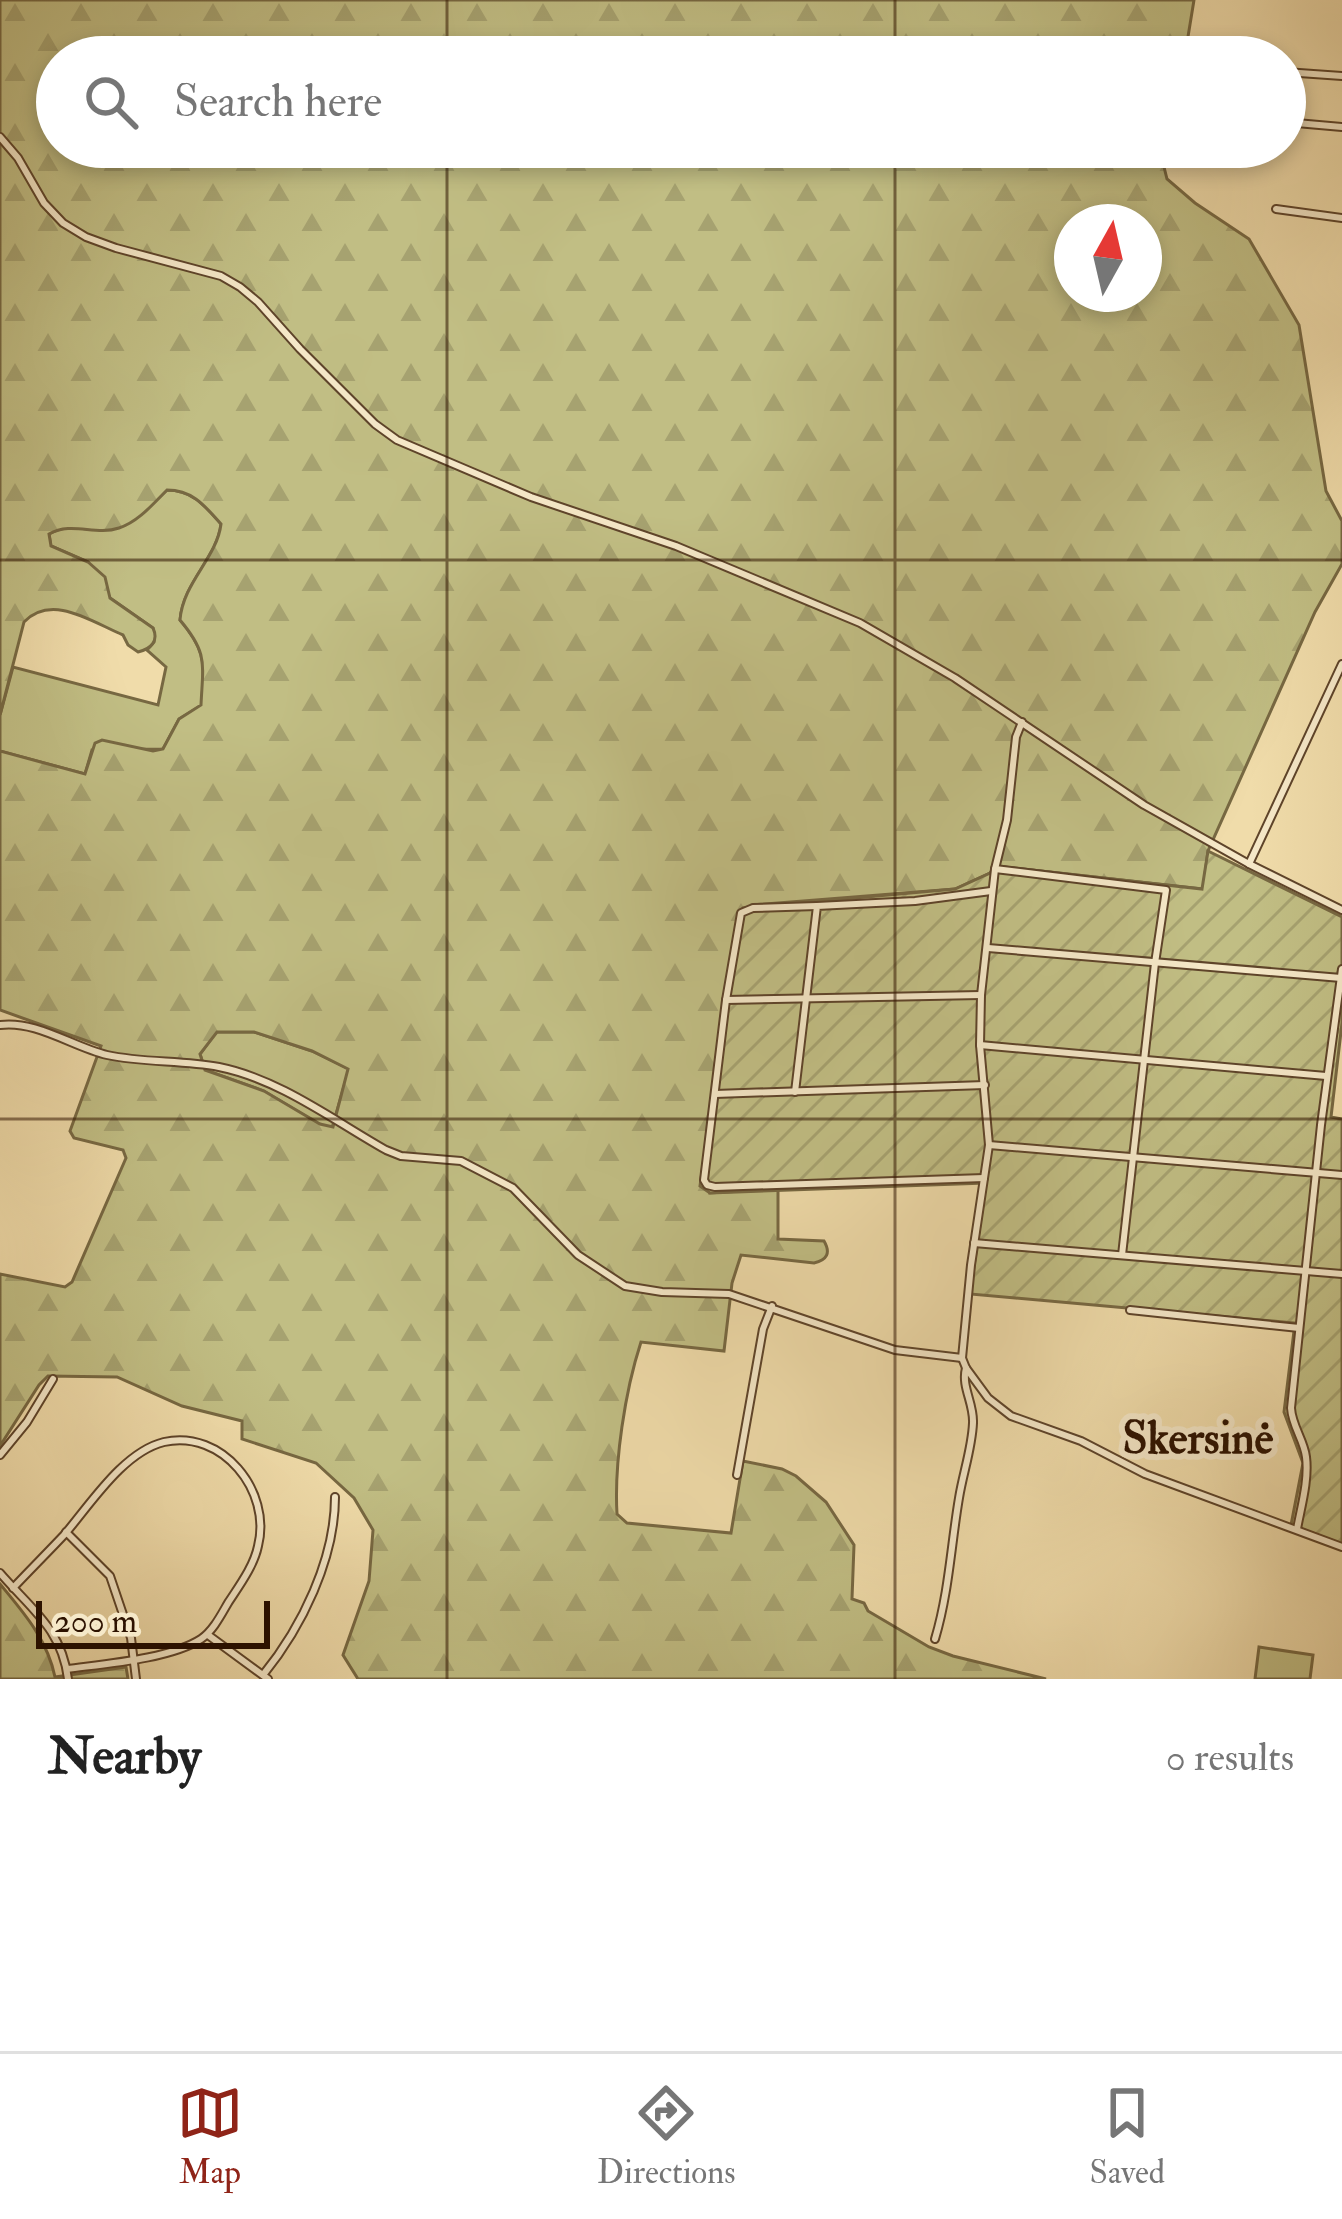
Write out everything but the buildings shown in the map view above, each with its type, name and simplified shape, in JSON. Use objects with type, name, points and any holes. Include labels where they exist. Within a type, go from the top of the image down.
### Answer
[{"type":"street","points":[[1306,73],[1342,76]]},
{"type":"street","points":[[1306,124],[1342,127]]},
{"type":"street","points":[[0,137],[63,223],[116,248],[220,276],[241,287],[375,424],[397,440],[531,497],[676,546],[860,623],[955,678],[1144,805],[1342,910]]},
{"type":"street","points":[[1276,208],[1342,218]]},
{"type":"street","points":[[1249,864],[1342,664]]},
{"type":"street","points":[[1022,722],[995,869],[980,995],[989,1144],[962,1358],[996,1406],[1027,1424],[1082,1441],[1131,1468],[1342,1547]]},
{"type":"street","points":[[995,869],[1166,890],[1122,1255]]},
{"type":"street","points":[[984,1178],[707,1185],[704,1180],[741,914],[753,908],[915,901],[993,891]]},
{"type":"street","points":[[795,1092],[818,906]]},
{"type":"street","points":[[988,948],[1341,974],[1299,1328],[1292,1419],[1306,1462],[1297,1529]]},
{"type":"street","points":[[726,1000],[980,995]]},
{"type":"street","points":[[0,1025],[25,1027],[108,1055],[212,1066],[260,1078],[386,1150],[401,1156],[461,1161],[513,1188],[578,1255],[625,1286],[729,1294],[895,1350],[962,1358]]},
{"type":"street","points":[[980,1045],[1326,1076]]},
{"type":"street","points":[[715,1094],[985,1085]]},
{"type":"street","points":[[989,1144],[1342,1175]]},
{"type":"street","points":[[974,1243],[1342,1274]]},
{"type":"street","points":[[737,1475],[763,1329],[772,1306]]},
{"type":"street","points":[[1130,1310],[1299,1328]]},
{"type":"street","points":[[935,1639],[949,1584],[974,1422],[963,1379],[966,1368]]},
{"type":"street","points":[[0,1455],[53,1379]]},
{"type":"street","points":[[0,1573],[13,1588],[56,1635],[67,1674],[181,1648],[208,1634],[253,1559],[260,1542],[253,1492],[238,1466],[220,1451],[186,1441],[162,1442],[124,1467],[13,1588]]},
{"type":"street","points":[[208,1634],[266,1677],[321,1577],[333,1534],[335,1497]]},
{"type":"street","points":[[66,1532],[110,1576],[131,1638],[136,1679]]},
{"type":"green space","points":[[0,0],[1194,0],[1188,36],[36,36],[36,168],[1164,168],[1167,179],[1195,203],[1249,239],[1299,325],[1326,491],[1342,521],[1342,564],[1315,612],[1208,851],[1203,889],[995,866],[955,889],[752,905],[710,1193],[778,1189],[778,1239],[824,1241],[827,1252],[814,1263],[741,1255],[732,1283],[724,1351],[641,1342],[622,1427],[617,1514],[627,1523],[731,1533],[743,1461],[782,1469],[826,1502],[854,1545],[852,1599],[929,1647],[1046,1679],[358,1679],[343,1655],[369,1581],[373,1530],[354,1498],[316,1463],[242,1439],[242,1421],[182,1406],[117,1377],[48,1376],[0,1446],[0,1274],[65,1287],[72,1282],[126,1158],[123,1150],[74,1138],[70,1131],[101,1046],[0,1010],[0,751],[85,774],[95,743],[102,740],[163,749],[179,719],[201,705],[202,659],[180,620],[187,594],[221,524],[191,496],[167,490],[139,517],[119,528],[49,534],[51,546],[88,562],[105,577],[110,598],[153,628],[150,647],[138,652],[123,635],[72,613],[47,610],[24,622],[0,715]],"holes":[[[217,1032],[254,1032],[348,1069],[333,1127],[264,1091],[205,1070],[200,1054]]]},
{"type":"green space","points":[[167,490],[191,496],[221,524],[187,594],[180,620],[202,659],[202,705],[179,719],[163,749],[92,750],[85,774],[0,751],[0,715],[13,667],[158,705],[166,667],[147,650],[154,642],[153,628],[110,598],[88,562],[51,546],[49,534],[123,524]]},
{"type":"green space","points":[[1208,851],[1342,917],[1342,1023],[1331,1117],[1342,1119],[1342,1544],[1291,1525],[1303,1463],[1284,1412],[1295,1323],[970,1294],[986,1183],[710,1193],[700,1186],[738,914],[743,908],[955,889],[995,866],[1202,889]]},
{"type":"green space","points":[[216,1032],[254,1032],[349,1069],[332,1128],[264,1091],[205,1070],[200,1054]]},
{"type":"green space","points":[[0,1584],[40,1639],[55,1677],[126,1667],[128,1679],[0,1679]]},
{"type":"green space","points":[[1259,1647],[1313,1655],[1310,1679],[1255,1679]]},
{"type":"district","name":"Skersinė","points":[[1198,1439]]}]
